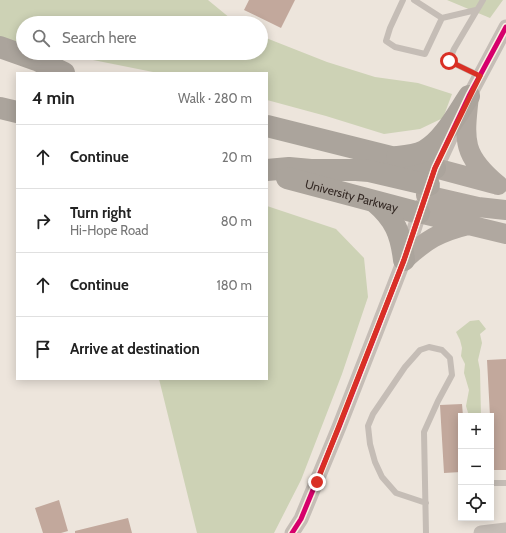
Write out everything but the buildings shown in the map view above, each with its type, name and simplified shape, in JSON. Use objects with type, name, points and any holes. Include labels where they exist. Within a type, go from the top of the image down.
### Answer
[{"type":"highway","points":[[0,47],[16,53]]},
{"type":"highway","points":[[0,60],[50,72]]},
{"type":"highway","points":[[35,60],[62,72]]},
{"type":"highway","points":[[392,158],[418,153],[432,145],[442,136],[469,96]]},
{"type":"highway","points":[[469,96],[466,127],[466,140],[468,147],[475,162],[502,186]]},
{"type":"highway","points":[[0,108],[16,112]]},
{"type":"highway","name":"University Parkway","points":[[268,126],[392,158],[468,225],[506,234]]},
{"type":"highway","points":[[268,172],[289,168],[362,171],[478,207],[506,210]]},
{"type":"highway","name":"University Parkway","points":[[268,172],[375,202],[427,190],[502,186]]},
{"type":"highway","points":[[375,202],[390,217],[396,227],[401,240],[404,260]]},
{"type":"highway","points":[[404,260],[429,239],[448,230],[468,225]]},
{"type":"street","points":[[292,533],[301,519],[317,482],[404,260],[427,190],[469,96],[506,27]]},
{"type":"street","points":[[481,533],[506,530]]},
{"type":"lane","points":[[404,0],[390,28],[386,41],[395,47],[425,54],[442,18]]},
{"type":"lane","points":[[414,0],[442,18],[476,10]]},
{"type":"lane","points":[[480,76],[449,61],[476,10],[483,0]]},
{"type":"lane","points":[[426,503],[396,493],[382,477],[375,462],[370,444],[368,426],[373,414],[405,367],[420,350],[429,347],[442,350],[450,358],[452,375],[424,432],[426,503],[426,533]]},
{"type":"lane","points":[[494,483],[506,483]]},
{"type":"green space","points":[[0,0],[208,0],[227,16],[16,16],[16,42],[0,37]]},
{"type":"green space","points":[[447,0],[503,0],[490,18]]},
{"type":"green space","points":[[268,39],[327,62],[375,77],[418,83],[452,94],[443,118],[420,129],[384,134],[268,100],[268,72],[153,72],[93,60],[268,60]]},
{"type":"green space","points":[[268,206],[336,229],[364,258],[368,297],[342,374],[301,480],[274,533],[197,533],[159,380],[268,380]]},
{"type":"green space","points":[[479,320],[486,329],[480,334],[482,343],[478,360],[480,370],[481,413],[468,413],[466,406],[469,390],[464,373],[465,364],[461,356],[462,348],[456,332],[470,321]]},
{"type":"cycle path","points":[[292,533],[301,519],[339,427],[404,260],[435,168],[469,96],[506,27]]},
{"type":"route","points":[[317,482],[404,260],[435,168],[480,76],[449,61]]}]
